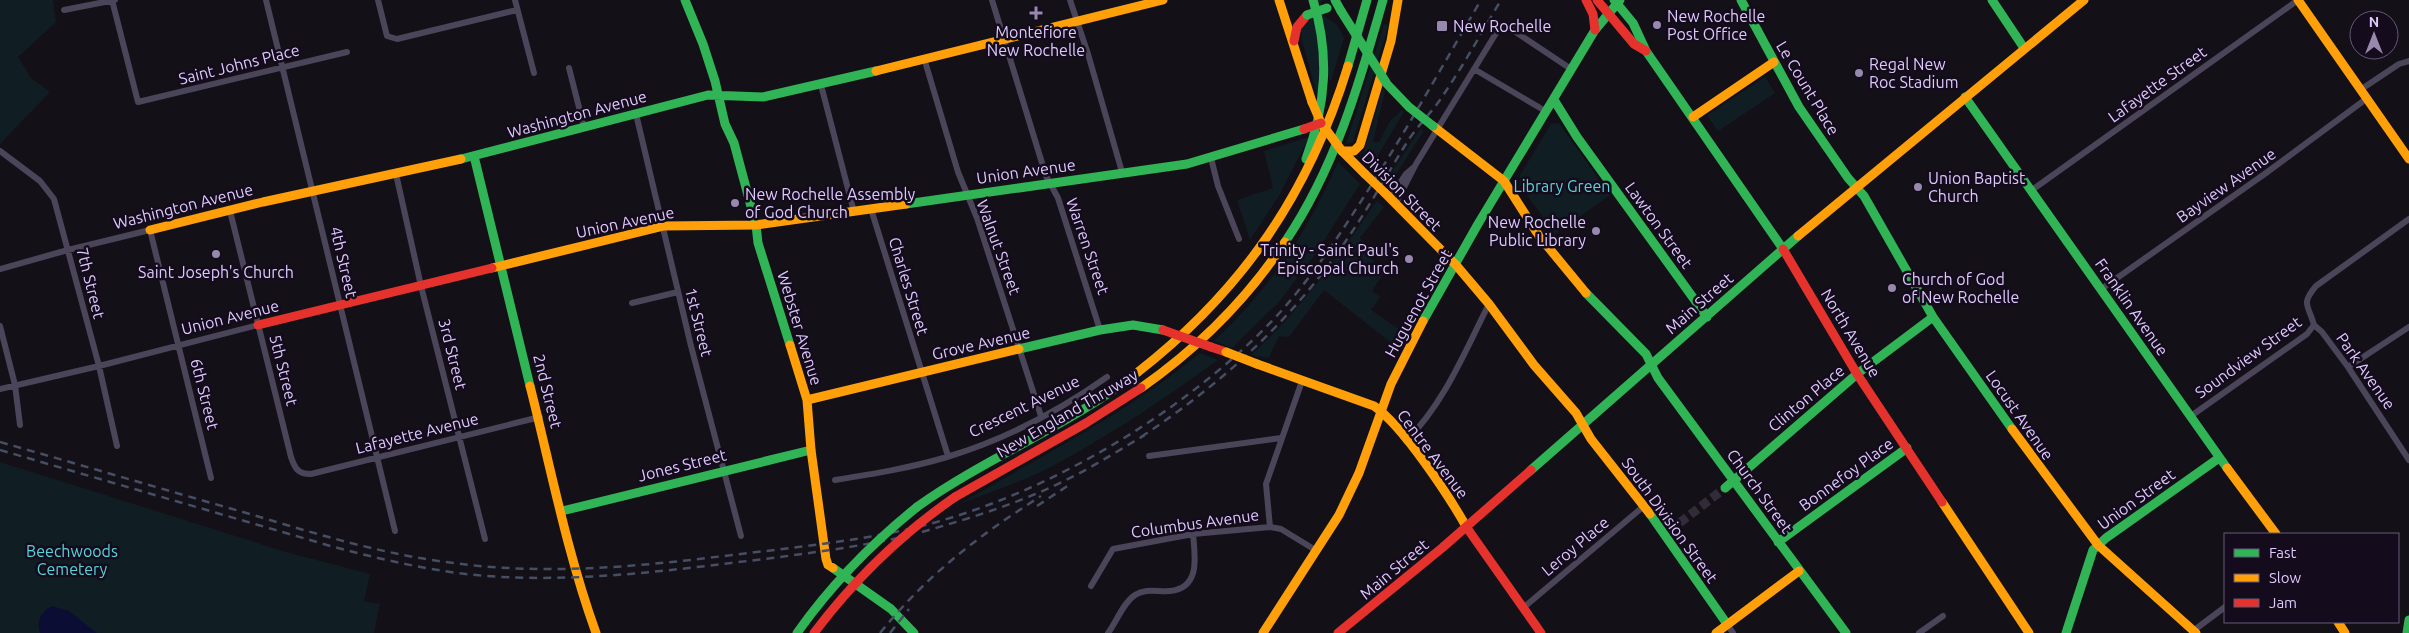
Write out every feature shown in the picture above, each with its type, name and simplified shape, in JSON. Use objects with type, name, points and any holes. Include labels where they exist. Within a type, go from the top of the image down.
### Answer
[{"type":"main road","name":"Webster Avenue","points":[[685,0],[703,44],[725,124],[734,143],[756,225],[758,243],[807,400],[811,450],[821,528],[828,565],[891,610],[914,633]]},
{"type":"main road","name":"Washington Avenue","points":[[150,230],[313,191],[474,156],[708,95],[763,97],[1006,40],[1163,0]]},
{"type":"main road","name":"Division Street","points":[[1279,0],[1312,102],[1322,124],[1342,151],[1456,265],[1489,304],[1534,365],[1576,413],[1584,425]]},
{"type":"main road","points":[[1285,213],[1313,139],[1324,95],[1324,48],[1313,0]]},
{"type":"main road","name":"New England Thruway","points":[[797,633],[844,574],[877,541],[917,507],[982,464],[1099,399],[1164,353],[1228,292],[1256,257],[1285,213],[1310,166],[1331,116],[1367,0]]},
{"type":"main road","name":"New England Thruway","points":[[814,633],[837,603],[873,564],[912,528],[955,497],[1084,424],[1144,386],[1192,349],[1249,291],[1296,226],[1325,171],[1351,105],[1383,0]]},
{"type":"main road","points":[[1342,151],[1354,151],[1360,145],[1391,41],[1398,0]]},
{"type":"main road","points":[[1586,0],[1593,14],[1596,30]]},
{"type":"main road","name":"North Avenue","points":[[1597,0],[1634,44],[1646,51]]},
{"type":"main road","name":"Le Count Place","points":[[1741,0],[1805,116],[1856,186]]},
{"type":"main road","points":[[1992,0],[2024,48]]},
{"type":"main road","name":"Main Street","points":[[1339,633],[1467,527],[1856,186],[2084,0]]},
{"type":"main road","points":[[2298,0],[2409,159]]},
{"type":"main road","name":"Huguenot Street","points":[[1263,633],[1317,552],[1338,515],[1359,473],[1390,384],[1407,350],[1571,69],[1617,1]]},
{"type":"main road","name":"North Avenue","points":[[1617,1],[1642,38],[1646,51],[1783,249],[1857,374],[2029,633]]},
{"type":"main road","points":[[1294,43],[1297,27],[1307,15],[1338,6],[1387,84],[1409,107],[1504,181]]},
{"type":"main road","points":[[1693,117],[1774,62]]},
{"type":"main road","name":"Franklin Avenue","points":[[1965,97],[2219,458],[2275,533]]},
{"type":"main road","name":"Lawton Street","points":[[1554,100],[1577,137],[1707,317]]},
{"type":"main road","name":"Union Avenue","points":[[258,325],[664,226],[756,225],[1187,164],[1322,124]]},
{"type":"main road","name":"2nd Street","points":[[474,156],[584,600],[596,633]]},
{"type":"main road","name":"Church Street","points":[[1504,181],[1539,236],[1574,282],[1646,354],[1650,365],[1846,633]]},
{"type":"main road","name":"Locust Avenue","points":[[1856,186],[1864,196],[1933,317],[2053,487],[2098,545],[2194,632]]},
{"type":"main road","name":"Clinton Place","points":[[1725,488],[1794,426],[1857,374],[1933,317]]},
{"type":"main road","name":"Grove Avenue","points":[[807,400],[1100,330],[1133,325],[1163,330]]},
{"type":"main road","name":"Centre Avenue","points":[[1163,330],[1374,406],[1381,411],[1406,441],[1541,633]]},
{"type":"main road","name":"South Division Street","points":[[1584,425],[1591,439],[1666,532],[1727,624]]},
{"type":"main road","name":"Bonnefoy Place","points":[[1778,542],[1907,448]]},
{"type":"main road","name":"Jones Street","points":[[562,510],[811,450]]},
{"type":"main road","name":"Union Street","points":[[2066,633],[2093,550],[2219,458]]},
{"type":"main road","points":[[1716,633],[1799,571]]},
{"type":"main road","points":[[2407,633],[2409,620]]},
{"type":"street","name":"Saint Johns Place","points":[[113,0],[138,102],[347,52]]},
{"type":"street","points":[[64,10],[113,0]]},
{"type":"street","name":"4th Street","points":[[266,0],[395,531]]},
{"type":"street","points":[[378,0],[385,32],[390,38],[397,39],[517,10]]},
{"type":"street","points":[[515,0],[534,73]]},
{"type":"street","name":"Warren Street","points":[[992,0],[1006,40],[1046,176],[1058,198],[1100,330]]},
{"type":"street","points":[[1070,0],[1078,21],[1122,172]]},
{"type":"street","name":"Lafayette Street","points":[[2032,190],[2298,0]]},
{"type":"street","points":[[1390,198],[1406,174],[1416,164],[1435,128],[1496,33],[1502,28],[1511,29],[1571,69]]},
{"type":"street","name":"Walnut Street","points":[[924,58],[966,195],[977,218],[1041,416]]},
{"type":"street","points":[[2360,90],[2399,64],[2409,61]]},
{"type":"street","points":[[569,68],[584,128]]},
{"type":"street","points":[[1474,69],[1547,112]]},
{"type":"street","points":[[821,84],[854,212]]},
{"type":"street","name":"Bayview Avenue","points":[[2100,290],[2266,173],[2366,99]]},
{"type":"street","name":"1st Street","points":[[636,114],[722,470],[741,536]]},
{"type":"street","name":"7th Street","points":[[0,151],[40,181],[50,191],[60,214],[118,446]]},
{"type":"street","points":[[1211,158],[1218,186],[1239,239]]},
{"type":"street","name":"3rd Street","points":[[396,174],[421,286],[485,540]]},
{"type":"street","name":"Charles Street","points":[[871,209],[920,372],[948,456]]},
{"type":"street","name":"5th Street","points":[[230,211],[291,457],[297,471],[301,474]]},
{"type":"street","name":"Soundview Street","points":[[2191,416],[2307,334],[2314,325],[2306,304],[2316,286],[2409,219]]},
{"type":"street","name":"Washington Avenue","points":[[0,270],[68,250],[150,230]]},
{"type":"street","name":"6th Street","points":[[150,230],[211,478]]},
{"type":"street","points":[[632,302],[678,292]]},
{"type":"street","points":[[1406,441],[1424,424],[1436,405],[1489,304]]},
{"type":"street","name":"Union Avenue","points":[[0,389],[99,366],[258,325]]},
{"type":"street","name":"Park Avenue","points":[[2314,325],[2322,332],[2348,367],[2409,460]]},
{"type":"street","points":[[0,326],[15,385],[20,425]]},
{"type":"street","points":[[2348,367],[2409,327]]},
{"type":"street","name":"Crescent Avenue","points":[[835,480],[896,470],[948,456],[996,438],[1073,400],[1107,377]]},
{"type":"street","points":[[1270,527],[1266,484],[1302,381]]},
{"type":"street","name":"Lafayette Avenue","points":[[301,474],[311,474],[540,417]]},
{"type":"street","points":[[1149,456],[1281,438]]},
{"type":"street","name":"Leroy Place","points":[[1524,608],[1644,506]]},
{"type":"street","name":"Columbus Avenue","points":[[1091,586],[1113,549],[1193,534],[1270,527],[1281,529],[1317,552]]},
{"type":"street","points":[[1110,632],[1129,600],[1137,594],[1153,590],[1170,590],[1185,584],[1192,576],[1196,565],[1193,534]]},
{"type":"street","points":[[2194,632],[2224,608]]},
{"type":"street","points":[[1919,633],[1943,616]]},
{"type":"street","name":"South Division Street","points":[[1727,624],[1733,633]]},
{"type":"green space","points":[[0,0],[53,0],[56,22],[18,57],[31,78],[49,91],[48,94],[0,144]]},
{"type":"green space","points":[[1316,0],[1324,0],[1321,1],[1323,15],[1337,25],[1344,38],[1331,81],[1329,79]]},
{"type":"green space","points":[[1313,17],[1319,58],[1318,99],[1301,37],[1302,27]]},
{"type":"green space","points":[[1384,24],[1388,25],[1386,34],[1353,142],[1346,144]]},
{"type":"green space","points":[[1765,77],[1775,93],[1718,131],[1707,115]]},
{"type":"green space","points":[[1383,89],[1385,91],[1373,142],[1379,142],[1390,121],[1402,110],[1404,112],[1371,167],[1362,158]]},
{"type":"green space","name":"Library Green","points":[[1559,123],[1610,195],[1555,234],[1520,185],[1520,175],[1551,124]]},
{"type":"green space","points":[[1421,128],[1423,132],[1390,184],[1385,182]]},
{"type":"green space","points":[[1309,137],[1280,194],[1250,240],[1237,200],[1273,188],[1264,151]]},
{"type":"green space","points":[[1338,162],[1360,184],[1316,253],[1279,302],[1232,348],[1214,341],[1253,300],[1286,258],[1314,212]]},
{"type":"green space","points":[[1377,201],[1384,207],[1360,238],[1368,246],[1363,248],[1383,274],[1372,291],[1380,297],[1371,310],[1403,332],[1394,345],[1324,290],[1289,337],[1279,336],[1269,358],[1251,355],[1303,301]]},
{"type":"green space","points":[[1200,353],[1218,360],[1121,426],[1080,451],[1036,474],[961,503],[1114,414],[1172,375]]},
{"type":"green space","name":"Beechwoods Cemetery","points":[[0,462],[286,552],[370,574],[364,601],[380,604],[374,633],[0,633]]},
{"type":"shaded area","points":[[52,606],[69,611],[97,633],[40,633],[40,617]]},
{"type":"tunnel","points":[[1669,531],[1725,488]]},
{"type":"railway","points":[[0,442],[344,541],[420,558],[518,569],[625,566],[797,547],[905,530],[955,517],[1005,499],[1054,476],[1103,451],[1150,422],[1194,390],[1235,356],[1272,321],[1310,276],[1333,244],[1410,122],[1481,0]]},
{"type":"railway","points":[[1141,437],[1225,374],[1251,351],[1300,301],[1352,232],[1409,139],[1436,106],[1451,83],[1501,0]]},
{"type":"railway","points":[[922,532],[1031,496],[1086,470],[1145,435]]},
{"type":"railway","points":[[0,450],[334,547],[410,565],[486,576],[517,578],[609,576],[796,555],[903,537]]},
{"type":"railway","points":[[1037,506],[1072,483]]},
{"type":"railway","points":[[880,633],[916,592],[954,558],[996,526],[1041,496]]},
{"type":"railway","points":[[890,633],[909,609]]},
{"type":"traffic: fast","points":[[685,0],[703,44],[715,81],[725,124],[734,143],[756,225],[758,243],[790,345]]},
{"type":"traffic: fast","points":[[1306,159],[1318,119],[1324,60],[1322,40],[1313,0]]},
{"type":"traffic: fast","points":[[1335,0],[1341,11]]},
{"type":"traffic: fast","points":[[1348,66],[1367,0]]},
{"type":"traffic: fast","points":[[1285,242],[1303,214],[1332,155],[1355,94],[1383,0]]},
{"type":"traffic: fast","points":[[1614,0],[1633,23],[1646,51],[1783,249]]},
{"type":"traffic: fast","points":[[1423,321],[1478,224],[1595,30],[1620,0]]},
{"type":"traffic: fast","points":[[1741,0],[1799,107],[1848,178],[1864,196],[1933,317],[2012,429]]},
{"type":"traffic: fast","points":[[1992,0],[2024,48]]},
{"type":"traffic: fast","points":[[1307,15],[1327,8]]},
{"type":"traffic: fast","points":[[1341,11],[1387,84],[1409,107],[1433,126]]},
{"type":"traffic: fast","points":[[461,159],[708,95],[763,97],[876,71]]},
{"type":"traffic: fast","points":[[1965,97],[2227,468]]},
{"type":"traffic: fast","points":[[1554,100],[1577,137],[1707,317]]},
{"type":"traffic: fast","points":[[906,204],[1187,164],[1304,129]]},
{"type":"traffic: fast","points":[[474,156],[530,386]]},
{"type":"traffic: fast","points":[[1531,470],[1798,236]]},
{"type":"traffic: fast","points":[[1586,293],[1646,354],[1658,378],[1846,633]]},
{"type":"traffic: fast","points":[[1725,488],[1857,374],[1933,317]]},
{"type":"traffic: fast","points":[[1019,349],[1100,330],[1133,325],[1163,330]]},
{"type":"traffic: fast","points":[[917,507],[972,472],[1085,408],[1138,372]]},
{"type":"traffic: fast","points":[[1778,542],[1907,448]]},
{"type":"traffic: fast","points":[[562,511],[811,450]]},
{"type":"traffic: fast","points":[[2066,633],[2093,550],[2106,538],[2219,458]]},
{"type":"traffic: fast","points":[[797,633],[852,566],[917,507]]},
{"type":"traffic: fast","points":[[1650,514],[1727,624]]},
{"type":"traffic: fast","points":[[833,568],[891,609],[914,633]]},
{"type":"traffic: fast","points":[[2407,633],[2409,620]]},
{"type":"traffic: slow","points":[[876,71],[1163,0]]},
{"type":"traffic: slow","points":[[1279,0],[1312,102]]},
{"type":"traffic: slow","points":[[1342,151],[1354,151],[1360,145],[1391,41],[1398,0]]},
{"type":"traffic: slow","points":[[1798,236],[2084,0]]},
{"type":"traffic: slow","points":[[2298,0],[2409,159]]},
{"type":"traffic: slow","points":[[1693,117],[1774,62]]},
{"type":"traffic: slow","points":[[1138,372],[1176,341],[1210,307],[1240,273],[1268,236],[1314,156],[1348,66]]},
{"type":"traffic: slow","points":[[1312,102],[1321,123],[1342,151]]},
{"type":"traffic: slow","points":[[1433,126],[1504,181],[1539,236],[1586,293]]},
{"type":"traffic: slow","points":[[1342,151],[1365,174]]},
{"type":"traffic: slow","points":[[150,230],[263,202],[461,159]]},
{"type":"traffic: slow","points":[[1365,174],[1385,193]]},
{"type":"traffic: slow","points":[[1385,193],[1456,265],[1489,304],[1534,365],[1576,413],[1591,439],[1650,514]]},
{"type":"traffic: slow","points":[[492,268],[664,226],[756,225],[906,204]]},
{"type":"traffic: slow","points":[[1141,388],[1202,339],[1238,303],[1285,242]]},
{"type":"traffic: slow","points":[[1263,633],[1339,515],[1359,473],[1391,384],[1423,321]]},
{"type":"traffic: slow","points":[[790,345],[807,400],[811,450],[826,559],[828,565],[833,568]]},
{"type":"traffic: slow","points":[[807,400],[1019,349]]},
{"type":"traffic: slow","points":[[1226,352],[1257,364]]},
{"type":"traffic: slow","points":[[1257,364],[1374,406],[1386,416],[1411,445],[1449,498],[1467,528]]},
{"type":"traffic: slow","points":[[530,386],[576,572],[596,633]]},
{"type":"traffic: slow","points":[[2012,429],[2098,545],[2196,633]]},
{"type":"traffic: slow","points":[[2227,468],[2275,533]]},
{"type":"traffic: slow","points":[[1942,502],[2029,633]]},
{"type":"traffic: slow","points":[[1716,633],[1799,571]]},
{"type":"traffic: slow","points":[[2339,623],[2345,633]]},
{"type":"traffic: jam","points":[[1586,0],[1593,14],[1595,30]]},
{"type":"traffic: jam","points":[[1597,0],[1634,44],[1646,51]]},
{"type":"traffic: jam","points":[[1294,41],[1297,27],[1307,15]]},
{"type":"traffic: jam","points":[[1304,129],[1321,123]]},
{"type":"traffic: jam","points":[[1783,249],[1857,374],[1942,502]]},
{"type":"traffic: jam","points":[[258,325],[492,268]]},
{"type":"traffic: jam","points":[[1163,330],[1211,347]]},
{"type":"traffic: jam","points":[[1211,347],[1226,352]]},
{"type":"traffic: jam","points":[[955,497],[1086,423],[1141,388]]},
{"type":"traffic: jam","points":[[1338,633],[1442,548],[1531,470]]},
{"type":"traffic: jam","points":[[814,633],[829,613],[879,559],[915,527],[955,497]]},
{"type":"traffic: jam","points":[[1467,528],[1541,633]]},
{"type":"place","name":"Montefiore New Rochelle","points":[[1036,13]]},
{"type":"place","name":"New Rochelle Post Office","points":[[1657,25]]},
{"type":"place","name":"New Rochelle","points":[[1442,26]]},
{"type":"place","name":"Regal New Roc Stadium","points":[[1859,73]]},
{"type":"place","name":"Union Baptist Church","points":[[1918,187]]},
{"type":"place","name":"New Rochelle Assembly of God Church","points":[[735,203]]},
{"type":"place","name":"New Rochelle Public Library","points":[[1596,231]]},
{"type":"place","name":"Saint Joseph's Church","points":[[216,254]]},
{"type":"place","name":"Trinity - Saint Paul's Episcopal Church","points":[[1409,259]]},
{"type":"place","name":"Church of God of New Rochelle","points":[[1892,288]]}]
